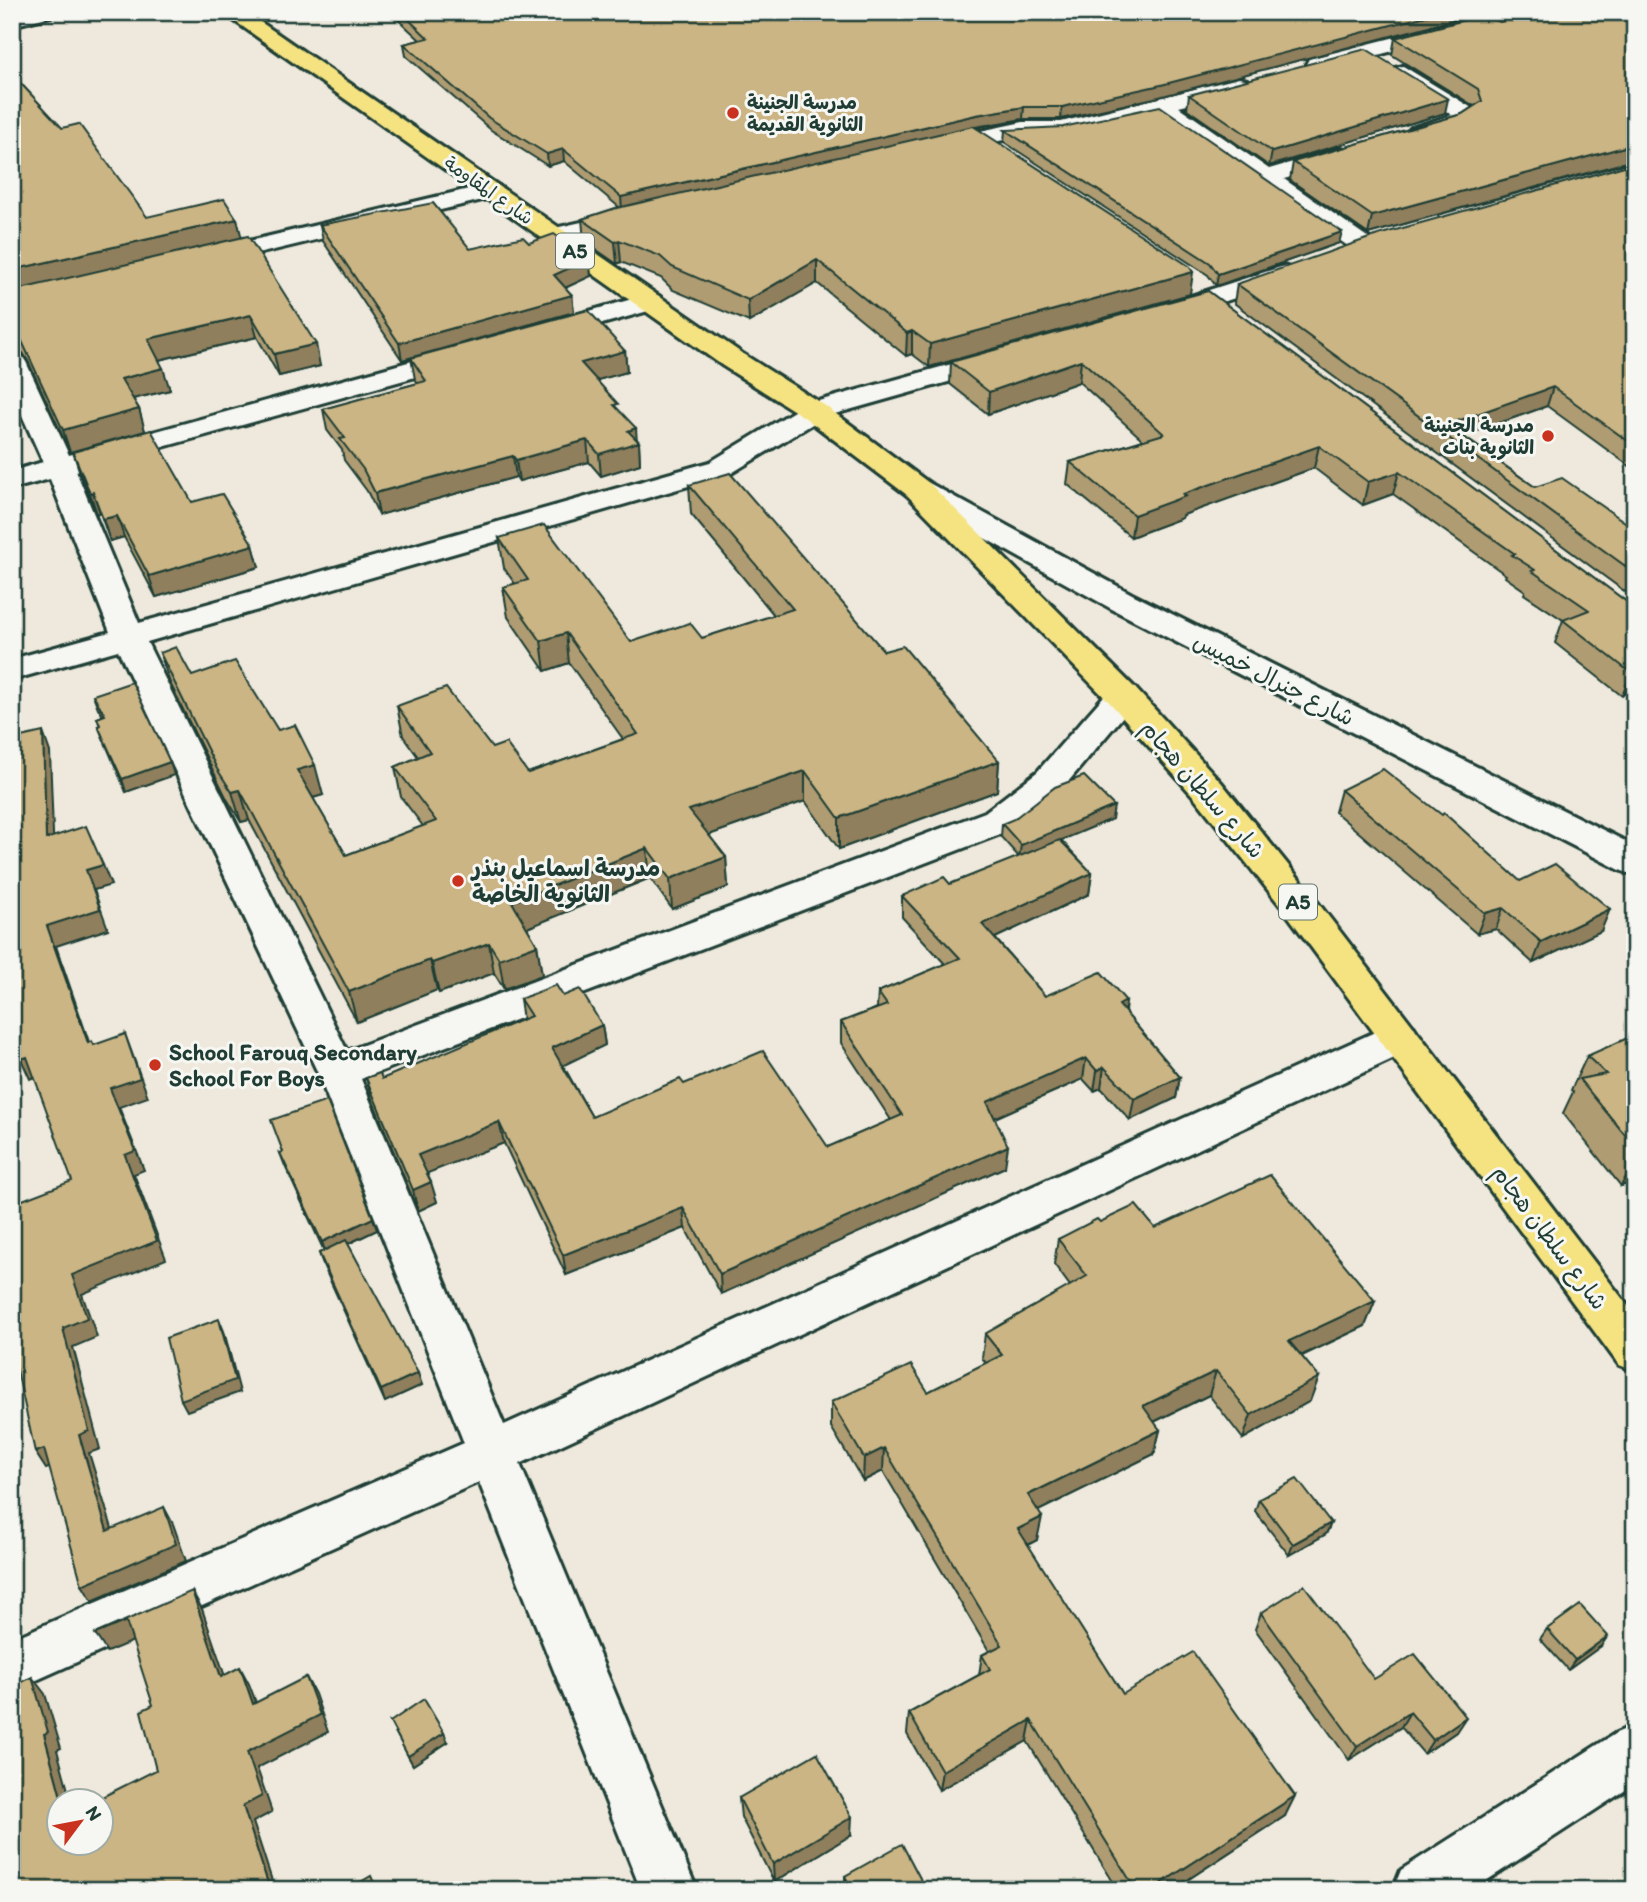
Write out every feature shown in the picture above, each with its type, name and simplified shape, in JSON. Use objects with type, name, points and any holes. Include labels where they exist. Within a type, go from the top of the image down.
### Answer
[{"type":"highway","name":"شارع المقاومة","points":[[232,12],[650,302],[814,411],[918,489]]},
{"type":"highway","name":"شارع سلطان هجام","points":[[918,489],[1123,696],[1208,790],[1400,1038],[1635,1351]]},
{"type":"street","points":[[12,20],[44,12]]},
{"type":"street","points":[[1298,69],[1519,12]]},
{"type":"street","points":[[1366,51],[1464,113],[1462,120],[1397,139]]},
{"type":"street","points":[[912,152],[1023,129],[1061,130],[1258,80]]},
{"type":"street","points":[[1163,106],[1364,246]]},
{"type":"street","points":[[976,137],[1010,159]]},
{"type":"street","points":[[1267,177],[1358,150]]},
{"type":"street","points":[[185,263],[490,191]]},
{"type":"street","points":[[555,235],[661,211]]},
{"type":"street","points":[[1339,255],[1390,239]]},
{"type":"street","points":[[1143,319],[1209,300],[1312,264]]},
{"type":"street","points":[[1188,275],[1198,282],[1209,300],[1231,317]]},
{"type":"street","points":[[516,340],[650,302]]},
{"type":"street","points":[[12,480],[489,347]]},
{"type":"street","points":[[12,670],[720,468],[814,411],[1025,352]]},
{"type":"street","points":[[12,362],[60,468],[129,638],[337,1071],[668,1890]]},
{"type":"street","name":"شارع جنرال خميس","points":[[918,489],[1121,601],[1635,862]]},
{"type":"street","points":[[337,1071],[998,821],[1024,806],[1123,696]]},
{"type":"street","points":[[12,1665],[491,1454],[1400,1038]]},
{"type":"street","points":[[1420,1890],[1635,1752]]},
{"type":"building","name":"مدرسة الجنينة الثانوية القديمة","points":[[401,12],[1384,12],[1392,17],[1410,12],[1441,12],[1161,85],[1062,107],[1024,107],[976,115],[621,197],[563,149],[547,154],[489,118],[404,44],[428,38]]},
{"type":"building","points":[[1537,12],[1635,12],[1635,144],[1372,216],[1293,162],[1462,114],[1482,101],[1478,89],[1395,38],[1484,15],[1500,22]]},
{"type":"building","points":[[1366,49],[1448,99],[1272,152],[1189,95]]},
{"type":"building","points":[[12,74],[62,128],[79,124],[147,217],[224,199],[237,219],[12,270]]},
{"type":"building","points":[[1160,106],[1342,232],[1218,274],[1210,263],[1005,130],[1063,127]]},
{"type":"building","points":[[973,126],[1189,266],[1193,272],[930,344],[912,331],[907,333],[817,260],[748,300],[672,267],[660,256],[619,240],[615,242],[582,219],[613,209]]},
{"type":"building","name":"مدرسة الجنينة الثانوية بنات","points":[[1635,163],[1635,446],[1553,387],[1446,425],[1535,487],[1562,478],[1635,529],[1635,573],[1237,284],[1378,235]]},
{"type":"building","points":[[433,203],[470,249],[523,237],[529,243],[554,234],[589,259],[554,275],[572,295],[399,343],[320,225]]},
{"type":"building","points":[[248,236],[316,344],[274,354],[251,315],[148,339],[163,368],[121,379],[139,409],[63,430],[21,339],[12,331],[12,291]]},
{"type":"building","points":[[1208,291],[1631,605],[1635,605],[1635,669],[1631,673],[1563,620],[1589,610],[1399,472],[1368,482],[1319,446],[1183,494],[1186,496],[1134,515],[1070,462],[1164,434],[1081,360],[989,392],[951,362]]},
{"type":"building","points":[[588,310],[625,351],[581,363],[636,428],[628,431],[639,442],[599,454],[587,440],[516,460],[513,456],[375,493],[363,469],[340,439],[345,438],[323,409],[426,381],[411,358]]},
{"type":"building","points":[[151,430],[192,502],[222,494],[253,545],[149,576],[117,516],[103,519],[73,452]]},
{"type":"building","points":[[730,473],[884,651],[903,646],[999,761],[839,818],[805,771],[689,810],[726,857],[670,879],[647,848],[512,902],[537,945],[499,959],[489,943],[432,963],[430,960],[349,992],[240,790],[232,792],[217,769],[160,653],[176,647],[192,676],[235,661],[278,730],[295,725],[315,765],[297,770],[346,855],[436,821],[395,767],[430,752],[397,706],[446,688],[492,748],[506,743],[528,773],[638,734],[566,633],[541,641],[503,587],[528,580],[499,538],[544,525],[631,642],[690,623],[702,638],[793,609],[689,485]]},
{"type":"building","points":[[132,682],[170,762],[122,779],[98,726],[100,725],[97,718],[105,715],[93,695]]},
{"type":"building","points":[[43,732],[46,839],[86,826],[103,865],[86,870],[100,909],[47,926],[88,1043],[92,1041],[94,1045],[125,1034],[140,1078],[110,1088],[135,1151],[125,1155],[157,1241],[72,1275],[87,1318],[63,1328],[89,1431],[79,1435],[107,1531],[164,1507],[176,1544],[82,1585],[44,1449],[35,1452],[12,1353],[12,1204],[72,1181],[27,1057],[21,1059],[12,1030],[12,739]]},
{"type":"building","points":[[1383,769],[1442,815],[1444,813],[1520,881],[1555,864],[1610,909],[1541,942],[1503,908],[1485,913],[1341,790]]},
{"type":"building","points":[[1084,776],[1114,806],[1021,845],[1002,824],[1014,819],[1055,787]]},
{"type":"building","points":[[1060,840],[1092,873],[982,924],[1045,996],[1101,972],[1126,1001],[1119,1005],[1180,1077],[1134,1099],[1104,1067],[1097,1071],[1086,1058],[987,1102],[1008,1146],[720,1274],[683,1208],[563,1255],[499,1122],[418,1155],[431,1182],[413,1190],[366,1078],[380,1073],[382,1079],[531,1016],[520,999],[556,985],[563,996],[580,989],[602,1025],[552,1048],[592,1117],[680,1079],[684,1084],[763,1051],[828,1147],[902,1115],[841,1022],[887,1005],[878,992],[960,958],[902,896],[944,877],[950,884]]},
{"type":"building","points":[[1632,1036],[1635,1038],[1635,1147],[1579,1079],[1606,1074],[1587,1056]]},
{"type":"building","points":[[327,1101],[373,1218],[322,1242],[280,1153],[283,1152],[271,1120]]},
{"type":"building","points":[[1270,1175],[1375,1301],[1289,1341],[1319,1377],[1251,1415],[1216,1371],[1143,1406],[1160,1430],[1028,1495],[1042,1517],[1018,1529],[1123,1694],[1193,1652],[1295,1796],[1151,1890],[1136,1890],[1031,1720],[942,1771],[909,1713],[990,1669],[982,1655],[1002,1645],[884,1448],[864,1458],[831,1402],[911,1365],[928,1392],[1002,1355],[985,1334],[1087,1276],[1058,1239],[1097,1219],[1100,1222],[1136,1205],[1155,1228]]},
{"type":"building","points":[[346,1240],[418,1373],[381,1390],[319,1253]]},
{"type":"building","points":[[219,1319],[235,1380],[181,1400],[166,1338]]},
{"type":"building","points":[[1297,1479],[1331,1523],[1293,1544],[1259,1499]]},
{"type":"building","points":[[1304,1585],[1374,1679],[1415,1654],[1466,1717],[1433,1740],[1410,1712],[1357,1746],[1261,1613]]},
{"type":"building","points":[[192,1591],[221,1677],[240,1667],[253,1704],[306,1677],[320,1715],[247,1752],[262,1796],[243,1806],[270,1890],[12,1890],[12,1687],[32,1677],[48,1732],[44,1734],[58,1786],[46,1786],[46,1856],[116,1856],[116,1790],[156,1770],[141,1711],[153,1705],[126,1621],[95,1634]]},
{"type":"building","points":[[1580,1605],[1608,1636],[1575,1660],[1547,1629]]},
{"type":"building","points":[[424,1699],[444,1733],[408,1756],[390,1722]]},
{"type":"building","points":[[817,1753],[852,1817],[773,1864],[739,1798]]},
{"type":"building","points":[[902,1844],[922,1882],[916,1886],[918,1890],[852,1890],[845,1876]]},
{"type":"building","points":[[371,1876],[377,1890],[347,1890]]},
{"type":"place","name":"مدرسة الجنينة الثانوية القديمة","points":[[733,113]]},
{"type":"place","name":"مدرسة الجنينة الثانوية بنات","points":[[1548,436]]},
{"type":"place","name":"مدرسة اسماعيل بنذر الثانوية الخاصة","points":[[458,881]]},
{"type":"place","name":"School Farouq Secondary School For Boys","points":[[155,1065]]}]
